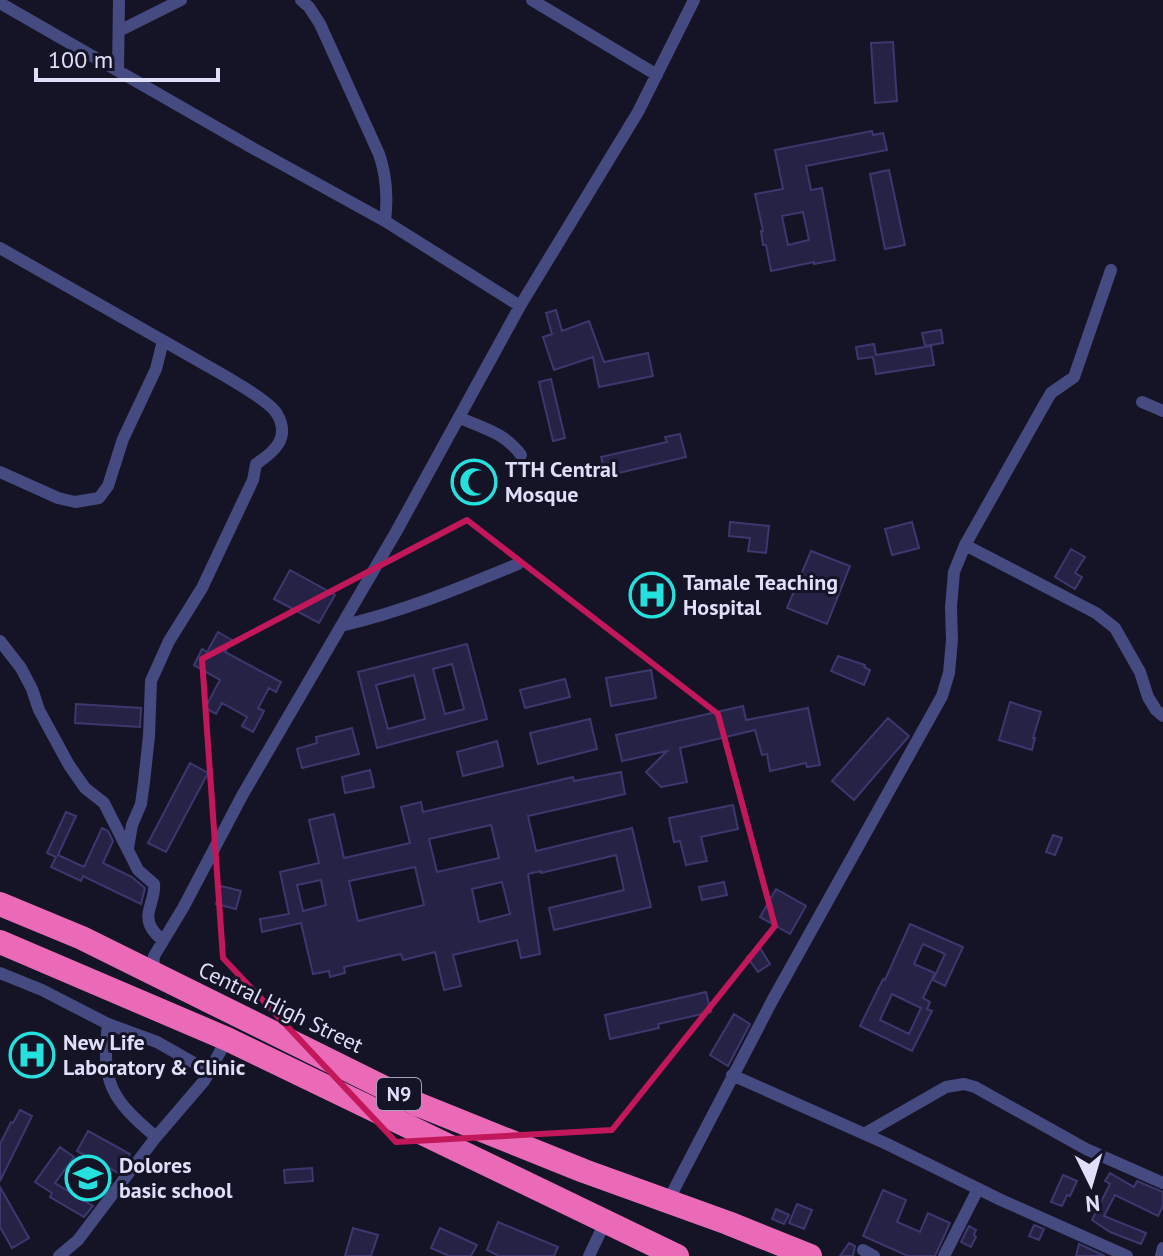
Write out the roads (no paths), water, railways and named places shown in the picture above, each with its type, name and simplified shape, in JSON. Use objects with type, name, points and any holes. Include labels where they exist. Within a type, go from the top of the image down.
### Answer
[{"type":"highway","name":"Central High Street","points":[[0,904],[82,938],[417,1104],[810,1256]]},
{"type":"highway","name":"N9","points":[[0,942],[227,1039],[677,1256]]},
{"type":"street","points":[[118,70],[119,0]]},
{"type":"street","points":[[119,31],[181,0]]},
{"type":"street","points":[[301,0],[320,24],[379,154],[387,189],[385,221]]},
{"type":"street","points":[[532,0],[657,75]]},
{"type":"street","points":[[153,974],[154,956],[243,794],[460,418],[520,306],[638,112],[694,0]]},
{"type":"street","points":[[0,3],[385,221],[520,306]]},
{"type":"street","points":[[0,248],[225,377],[277,413],[281,435],[279,446],[256,464],[253,480],[202,588],[169,641],[151,681],[149,736],[141,804],[132,825],[128,848]]},
{"type":"street","points":[[668,1201],[732,1075],[942,696],[949,673],[954,572],[965,545],[1051,393],[1074,377],[1111,270]]},
{"type":"street","points":[[0,472],[58,498],[75,502],[99,498],[108,486],[123,439],[156,369],[163,341]]},
{"type":"street","points":[[1142,402],[1163,411]]},
{"type":"street","points":[[460,418],[505,438],[521,455]]},
{"type":"street","points":[[965,545],[1096,613],[1115,628],[1140,672],[1148,697],[1163,716]]},
{"type":"street","points":[[341,626],[435,599],[518,564]]},
{"type":"street","points":[[0,641],[21,668],[39,710],[69,765],[85,788],[104,803],[138,870],[154,884],[155,894],[148,918],[150,926],[163,941]]},
{"type":"street","points":[[42,990],[54,964]]},
{"type":"street","points":[[0,973],[42,990],[108,1024],[157,1042],[210,1072]]},
{"type":"street","points":[[108,1024],[106,1068],[113,1089],[129,1115],[156,1137]]},
{"type":"street","points":[[59,1256],[78,1240],[210,1072],[227,1039]]},
{"type":"street","points":[[732,1075],[1127,1256]]},
{"type":"street","points":[[864,1134],[946,1087],[964,1084],[985,1092],[1086,1149],[1163,1183]]},
{"type":"street","points":[[944,1256],[978,1189]]},
{"type":"street","points":[[589,1256],[606,1220]]},
{"type":"street","points":[[1161,1256],[1163,1248]]},
{"type":"place","name":"TTH Central Mosque","points":[[474,482]]},
{"type":"place","name":"Tamale Teaching Hospital","points":[[652,595]]},
{"type":"place","name":"New Life Laboratory & Clinic","points":[[32,1055]]},
{"type":"place","name":"Dolores basic school","points":[[88,1178]]}]
